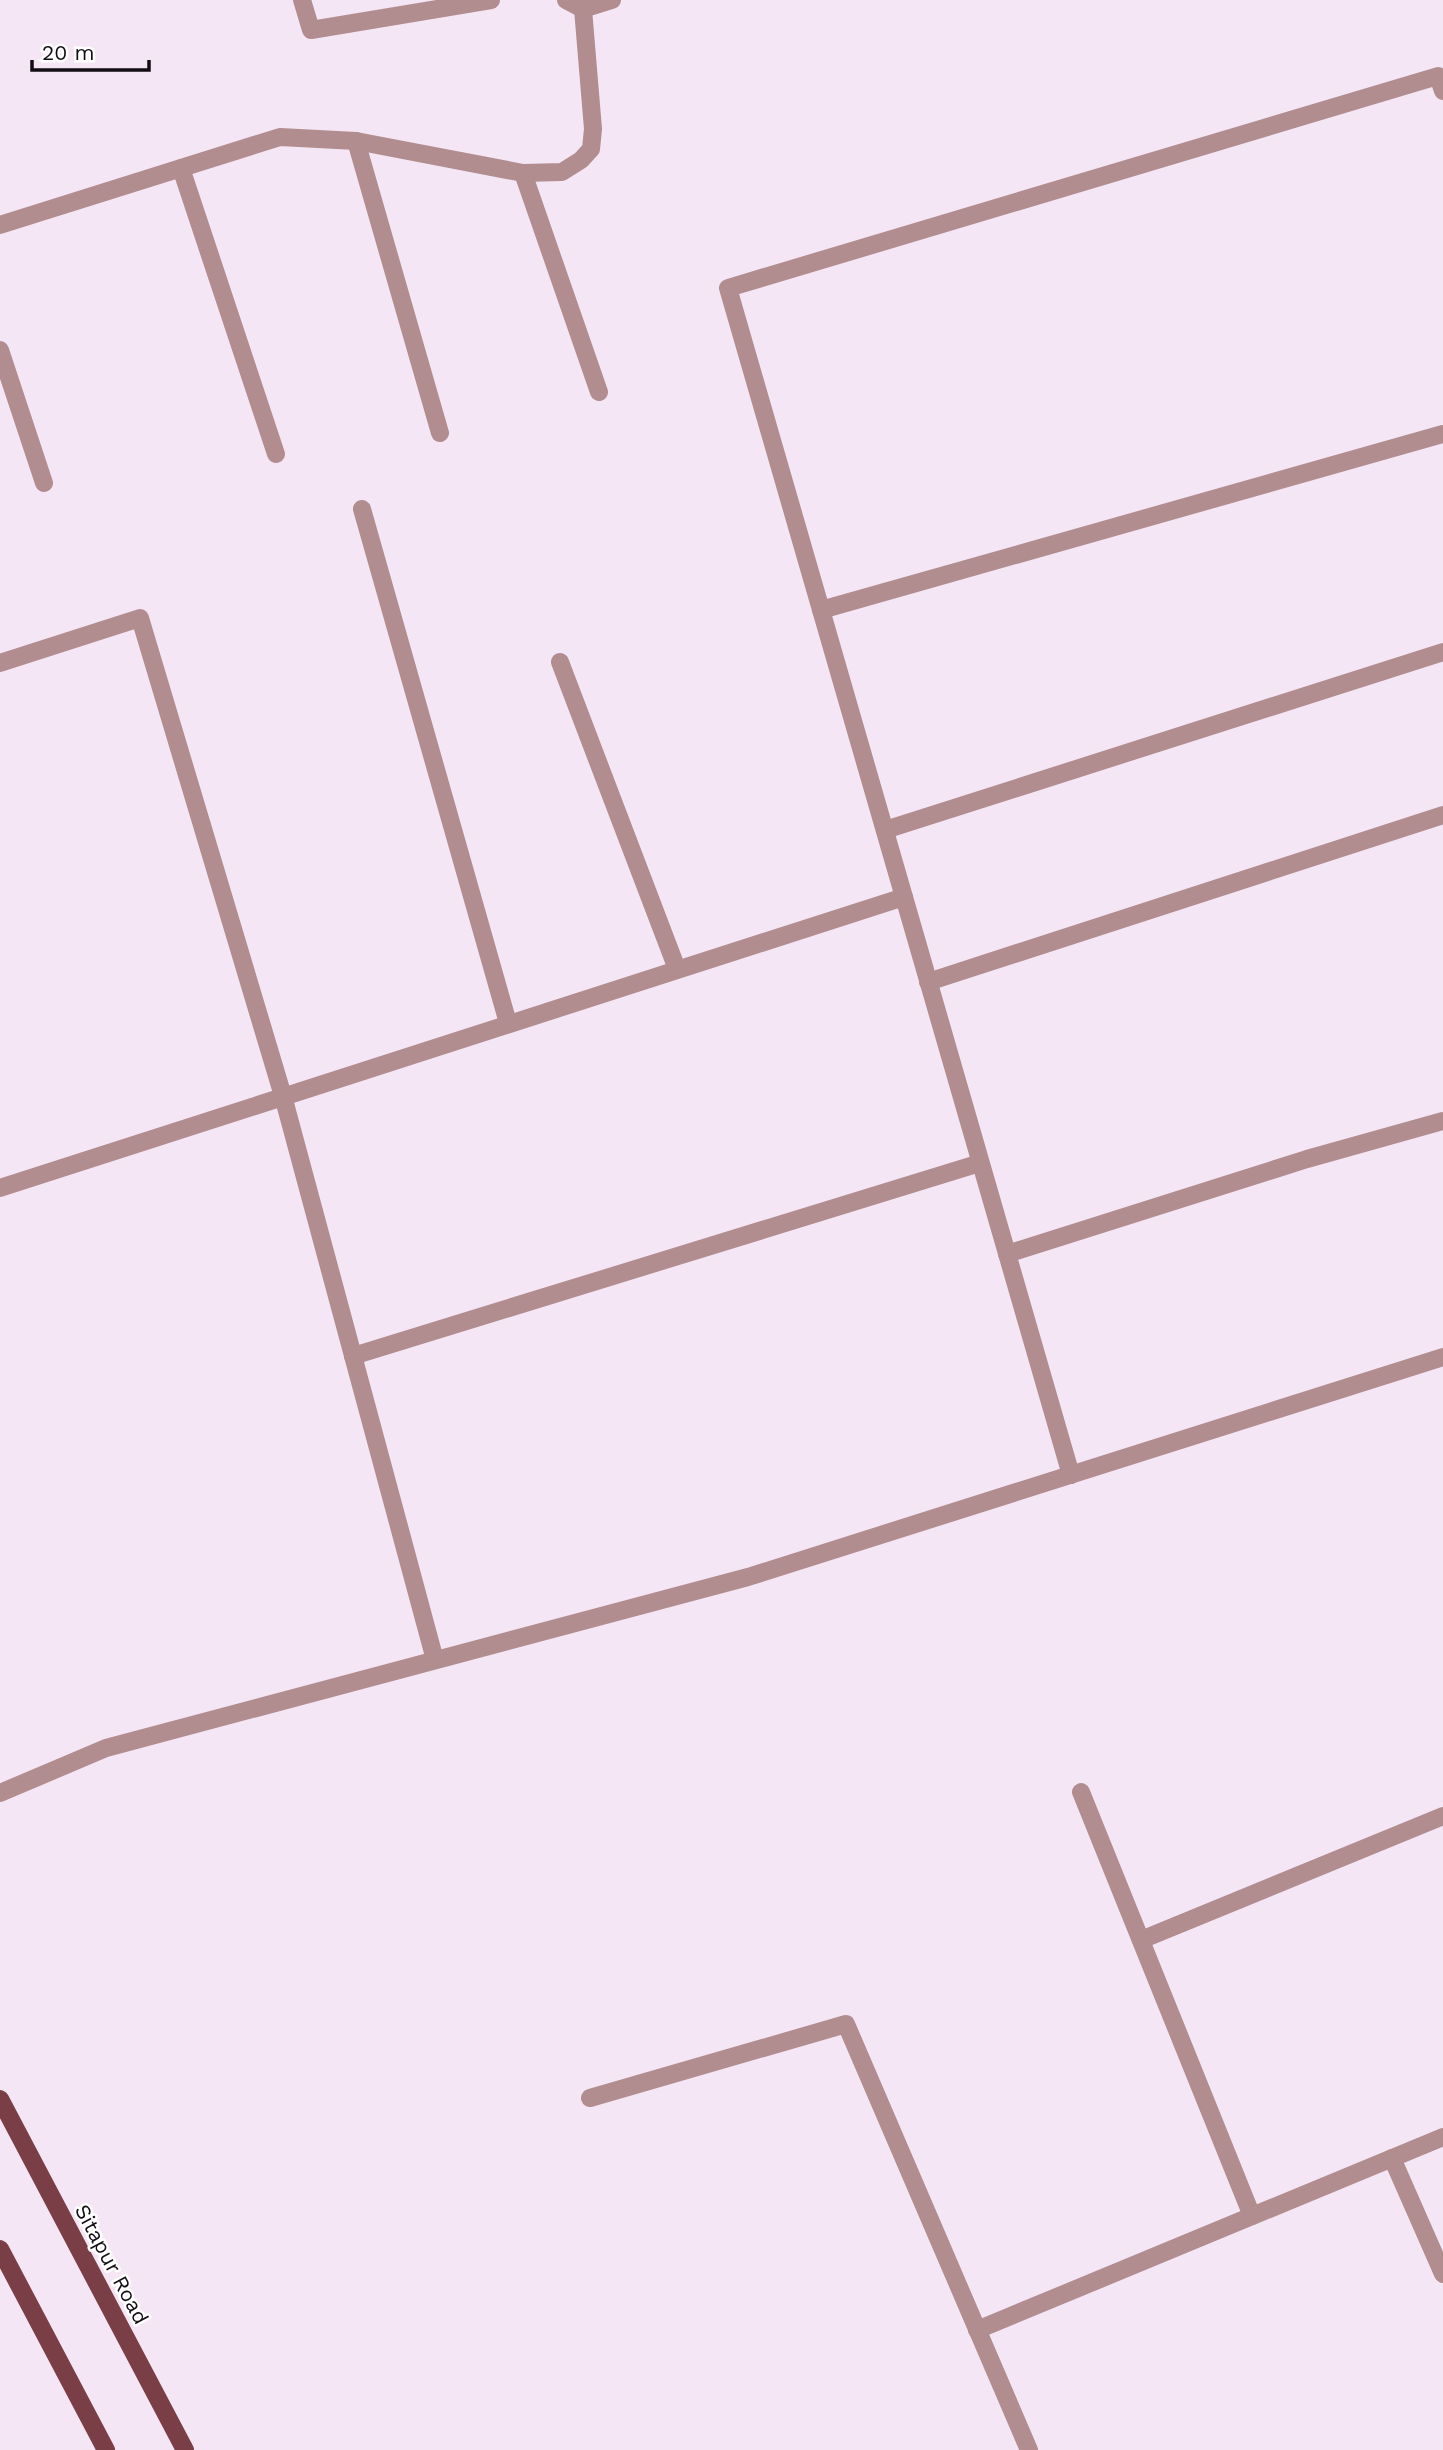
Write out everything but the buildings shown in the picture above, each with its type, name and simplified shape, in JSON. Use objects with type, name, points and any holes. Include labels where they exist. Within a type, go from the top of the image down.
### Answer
[{"type":"main road","name":"Sitapur Road","points":[[0,2099],[185,2450]]},
{"type":"main road","points":[[0,2249],[106,2450]]},
{"type":"street","points":[[302,0],[311,30],[491,0]]},
{"type":"street","points":[[566,0],[583,9],[612,0]]},
{"type":"street","points":[[0,225],[280,137],[356,141],[523,173],[562,172],[591,149],[593,129],[583,9]]},
{"type":"street","points":[[1071,1475],[728,288],[1438,76],[1443,91]]},
{"type":"street","points":[[356,141],[440,433]]},
{"type":"street","points":[[181,168],[276,454]]},
{"type":"street","points":[[523,173],[598,392]]},
{"type":"street","points":[[0,350],[44,483]]},
{"type":"street","points":[[821,610],[1443,434]]},
{"type":"street","points":[[362,509],[508,1023]]},
{"type":"street","points":[[0,663],[140,618],[283,1096],[435,1660]]},
{"type":"street","points":[[884,830],[1443,652]]},
{"type":"street","points":[[560,662],[677,968]]},
{"type":"street","points":[[928,982],[1443,816]]},
{"type":"street","points":[[0,1188],[904,897]]},
{"type":"street","points":[[1007,1254],[1307,1159],[1443,1121]]},
{"type":"street","points":[[353,1356],[980,1163]]},
{"type":"street","points":[[0,1793],[106,1748],[748,1577],[1443,1357]]},
{"type":"street","points":[[1081,1792],[1252,2216]]},
{"type":"street","points":[[1140,1940],[1443,1816]]},
{"type":"street","points":[[590,2098],[846,2024],[1029,2450]]},
{"type":"street","points":[[977,2330],[1443,2137]]},
{"type":"street","points":[[1392,2158],[1443,2274]]}]
